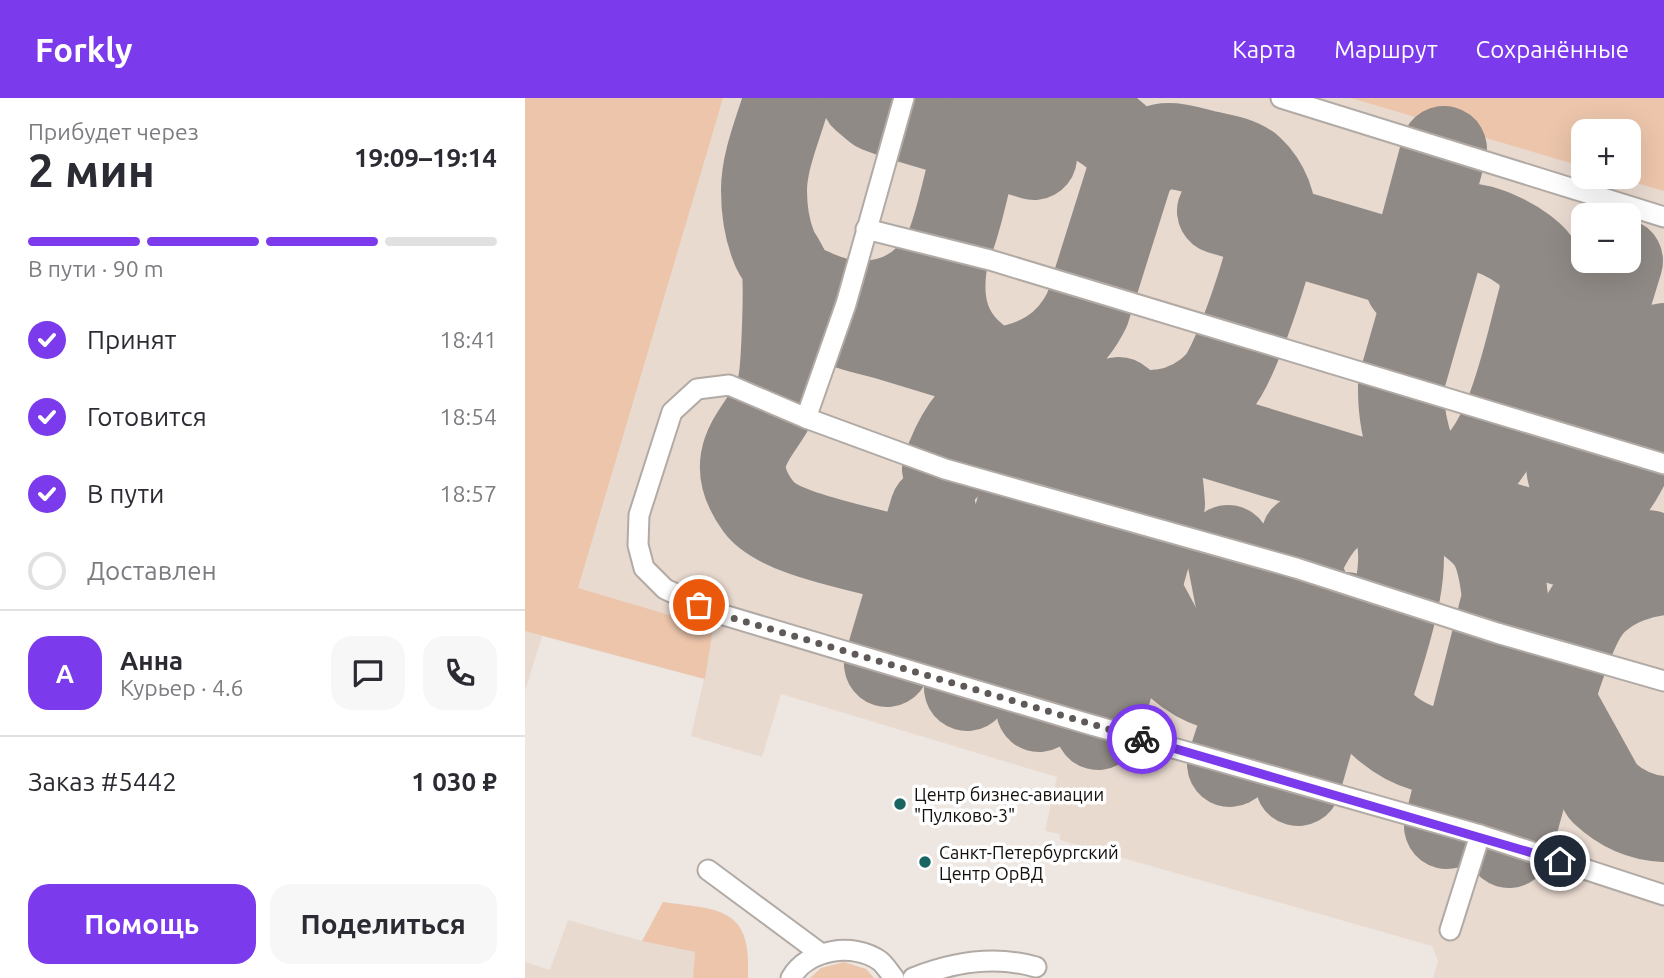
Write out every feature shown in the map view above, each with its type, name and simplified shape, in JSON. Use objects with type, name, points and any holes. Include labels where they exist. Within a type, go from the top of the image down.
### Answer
[{"type":"lane","points":[[806,418],[846,304],[904,98]]},
{"type":"lane","points":[[1281,98],[1664,216]]},
{"type":"lane","points":[[866,229],[990,260],[1664,464]]},
{"type":"lane","points":[[1664,681],[1497,633],[1250,555],[945,469],[806,418],[729,385],[697,389],[672,412],[639,514],[638,545],[644,568],[666,589],[716,613],[1480,835],[1664,895]]},
{"type":"lane","points":[[1450,930],[1480,835]]},
{"type":"lane","points":[[709,870],[820,953]]},
{"type":"lane","points":[[791,978],[795,971],[820,953],[851,950],[879,961],[894,978]]},
{"type":"lane","points":[[913,978],[954,963],[1012,960],[1037,967]]},
{"type":"shaded area","points":[[525,98],[1664,98],[1664,978],[1433,978],[1438,961],[1432,946],[1060,840],[1060,834],[1045,831],[1057,777],[781,694],[762,757],[691,736],[704,679],[542,636],[525,691]]},
{"type":"shaded area","points":[[525,98],[723,98],[578,588],[713,628],[705,679],[525,631]]},
{"type":"shaded area","points":[[1351,98],[1664,98],[1664,191],[1641,184],[1641,119],[1571,119],[1571,163]]},
{"type":"shaded area","points":[[663,902],[701,907],[729,916],[745,937],[748,978],[693,978],[695,952],[642,941]]},
{"type":"shaded area","points":[[568,920],[642,941],[695,952],[693,978],[525,978],[525,962],[550,970]]},
{"type":"shaded area","points":[[844,962],[866,969],[874,978],[810,978],[821,968]]},
{"type":"taxiway","points":[[787,98],[769,155],[764,190],[769,234],[785,273],[782,373],[776,398],[745,453],[743,469],[747,486],[758,506],[768,516],[800,532],[929,566],[945,567],[973,560],[986,552],[1015,524]]},
{"type":"taxiway","points":[[864,98],[877,109],[899,117],[1034,157]]},
{"type":"taxiway","points":[[809,290],[849,303],[868,304],[887,301],[921,284],[935,269],[947,250],[960,212],[977,141],[993,119],[1016,106],[1044,105],[1077,114],[1107,129],[1126,149],[1131,170],[1087,310],[1071,335],[1050,353],[1025,364],[996,371],[965,348],[955,335],[944,304],[942,287],[944,269],[947,249]]},
{"type":"taxiway","points":[[1119,400],[1140,412],[1163,412],[1194,402],[1219,382],[1235,353],[1253,307],[1274,227],[1273,211],[1265,188],[1257,175],[1240,162],[1170,146],[1154,149],[1131,170]]},
{"type":"taxiway","points":[[1408,284],[1444,149]]},
{"type":"taxiway","points":[[1220,211],[1412,268]]},
{"type":"taxiway","points":[[1408,495],[1430,490],[1437,489],[1451,484],[1481,462],[1506,418],[1524,366],[1543,292],[1541,271],[1533,258],[1513,242],[1475,227],[1452,230],[1442,241],[1401,384],[1403,419],[1412,452],[1429,483],[1440,496],[1490,541],[1499,561],[1505,598],[1447,826]]},
{"type":"taxiway","points":[[785,267],[804,298],[815,308],[826,317],[854,328],[1587,550],[1624,556],[1664,570]]},
{"type":"taxiway","points":[[1616,273],[1567,434],[1567,453],[1579,503],[1597,531],[1624,556],[1648,553]]},
{"type":"taxiway","points":[[1557,527],[1583,516],[1603,499],[1619,478],[1642,426],[1664,346]]},
{"type":"taxiway","points":[[945,469],[953,448],[974,415],[988,404],[1021,392],[1064,391],[1089,419],[1102,439],[1108,462],[1108,476],[1039,709]]},
{"type":"taxiway","points":[[967,688],[1024,492],[1038,458],[1051,441],[1075,421],[1122,408],[1152,452],[1159,474],[1162,504],[1098,727]]},
{"type":"taxiway","points":[[1356,479],[1387,511],[1395,524],[1400,542],[1398,587],[1368,699]]},
{"type":"taxiway","points":[[1391,490],[1355,501],[1331,514],[1313,535],[1296,568],[1334,646],[1377,719],[1402,739],[1424,749],[1447,752],[1469,750],[1492,743],[1513,731],[1553,700]]},
{"type":"taxiway","points":[[887,664],[933,509]]},
{"type":"taxiway","points":[[1230,764],[1304,537]]},
{"type":"taxiway","points":[[1228,548],[1255,686]]},
{"type":"taxiway","points":[[1122,561],[1178,665],[1196,678],[1214,686],[1256,689]]},
{"type":"taxiway","points":[[1509,845],[1558,677],[1584,617],[1596,600],[1619,584],[1637,577],[1664,572]]},
{"type":"taxiway","points":[[1298,783],[1346,615]]},
{"type":"taxiway","points":[[1536,671],[1603,792],[1631,811],[1664,819]]},
{"type":"way so far","points":[[699,605],[716,613],[1142,739]]},
{"type":"place","name":"Центр бизнес-авиации \"Пулково-3\"","points":[[900,804]]},
{"type":"place","name":"Санкт-Петербургский Центр ОрВД","points":[[925,862]]},
{"type":"route","points":[[1142,739],[1480,835],[1560,861]]}]
